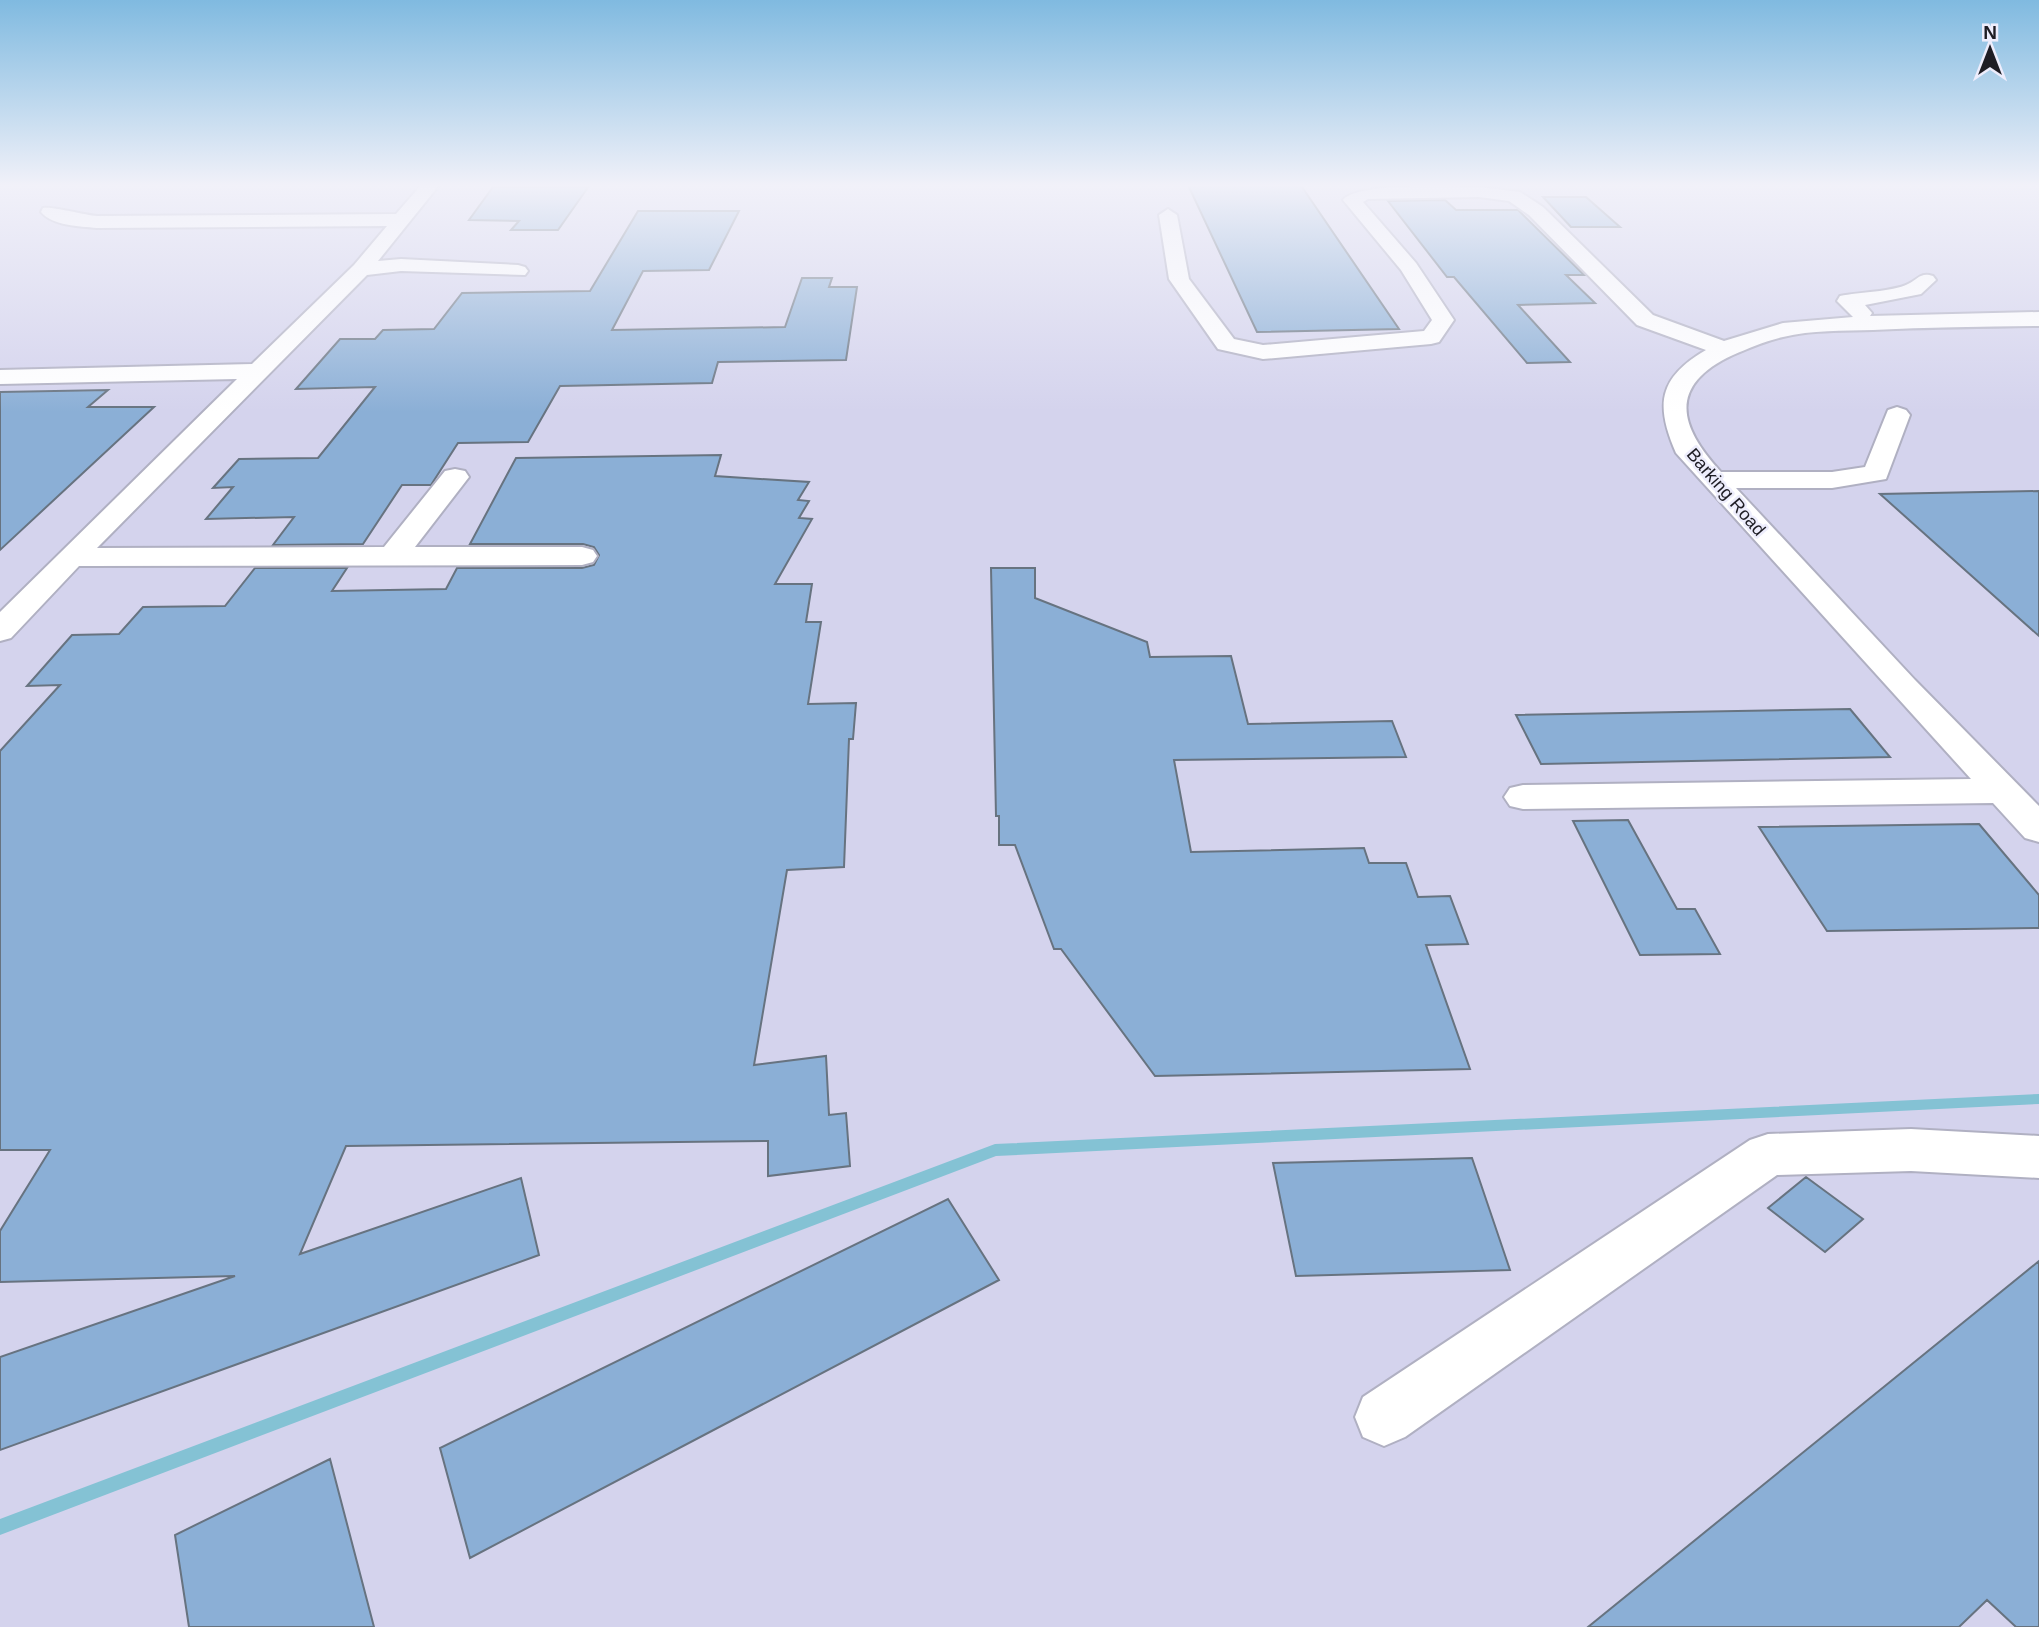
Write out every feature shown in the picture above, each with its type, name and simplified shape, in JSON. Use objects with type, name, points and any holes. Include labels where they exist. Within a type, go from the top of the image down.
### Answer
[{"type":"street","points":[[0,631],[369,260]]},
{"type":"street","points":[[1176,260],[1180,279],[1226,344],[1263,352],[1431,337],[1443,320],[1403,260]]},
{"type":"street","points":[[1585,260],[1645,320],[1727,350]]},
{"type":"street","points":[[361,269],[401,265],[518,271]]},
{"type":"street","points":[[1873,323],[1848,301],[1914,290],[1926,280]]},
{"type":"street","name":"Barking Road","points":[[2039,319],[1873,323],[1783,330],[1704,360],[1687,372],[1675,396],[1675,422],[1689,453],[1903,687],[2039,829]]},
{"type":"street","points":[[0,377],[257,372]]},
{"type":"street","points":[[1713,480],[1832,480],[1876,472],[1897,415]]},
{"type":"street","points":[[394,555],[455,477]]},
{"type":"street","points":[[72,557],[582,556]]},
{"type":"street","points":[[1523,797],[2003,791]]},
{"type":"street","points":[[1384,1417],[1768,1155],[1911,1150],[2039,1157]]},
{"type":"shaded area","points":[[0,260],[2039,260],[2039,1627],[0,1627]]},
{"type":"building","points":[[609,260],[714,260],[709,270],[643,271],[612,330],[785,327],[802,278],[832,278],[829,287],[857,287],[846,360],[718,362],[712,383],[560,386],[528,442],[458,443],[431,485],[402,485],[363,544],[273,545],[294,517],[206,519],[233,487],[213,488],[239,459],[318,458],[375,387],[296,389],[340,339],[375,339],[383,330],[434,329],[462,293],[590,291]]},
{"type":"building","points":[[1223,260],[1352,260],[1399,329],[1257,332]]},
{"type":"building","points":[[1434,260],[1569,260],[1584,275],[1566,275],[1595,303],[1518,305],[1570,362],[1527,363],[1454,277],[1447,277]]},
{"type":"building","points":[[108,390],[88,407],[154,407],[0,550],[0,392]]},
{"type":"building","points":[[721,455],[715,476],[809,482],[798,500],[809,501],[799,518],[812,519],[775,584],[812,584],[806,622],[821,622],[808,704],[856,703],[853,739],[849,739],[844,867],[787,870],[754,1065],[826,1056],[829,1115],[846,1113],[850,1166],[768,1176],[768,1141],[346,1146],[300,1254],[521,1178],[539,1255],[0,1450],[0,1357],[235,1276],[0,1282],[0,1231],[50,1150],[0,1150],[0,751],[60,685],[27,686],[72,635],[119,634],[143,607],[225,606],[255,568],[347,568],[332,591],[446,589],[457,568],[582,568],[594,565],[599,555],[594,547],[583,544],[470,544],[516,458]]},
{"type":"building","points":[[2039,491],[2039,636],[1880,494]]},
{"type":"building","points":[[991,568],[1035,568],[1035,598],[1147,642],[1150,657],[1231,656],[1248,724],[1392,721],[1406,757],[1174,760],[1191,852],[1364,848],[1369,863],[1406,863],[1418,897],[1450,896],[1468,944],[1426,945],[1470,1069],[1155,1076],[1061,949],[1054,949],[1015,845],[999,845],[999,816],[996,816]]},
{"type":"building","points":[[1850,709],[1890,757],[1541,764],[1516,715]]},
{"type":"building","points":[[1628,820],[1677,909],[1695,909],[1720,954],[1640,955],[1573,821]]},
{"type":"building","points":[[1979,824],[2039,895],[2039,928],[1827,931],[1759,827]]},
{"type":"building","points":[[1472,1158],[1510,1270],[1296,1276],[1273,1163]]},
{"type":"building","points":[[1806,1177],[1863,1219],[1825,1252],[1768,1208]]},
{"type":"building","points":[[948,1199],[999,1280],[470,1558],[440,1448]]},
{"type":"building","points":[[2039,1261],[2039,1627],[2016,1627],[1987,1600],[1959,1627],[1588,1627]]},
{"type":"building","points":[[330,1459],[374,1627],[189,1627],[175,1535]]},
{"type":"waterway","points":[[0,1527],[995,1150],[2039,1099]]}]
